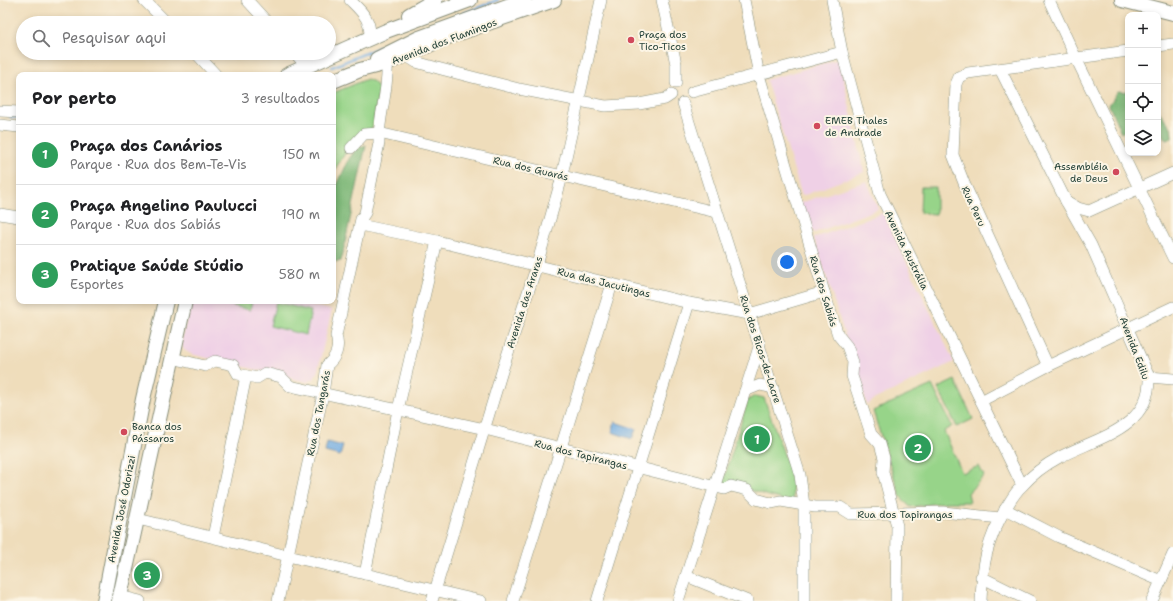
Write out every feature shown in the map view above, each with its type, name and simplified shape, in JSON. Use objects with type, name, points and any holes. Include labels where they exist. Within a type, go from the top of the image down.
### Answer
[{"type":"main road","points":[[336,53],[436,6],[470,0]]},
{"type":"main road","points":[[360,70],[393,50],[419,38],[524,0]]},
{"type":"main road","points":[[1122,0],[1173,13]]},
{"type":"main road","name":"Avenida dos Flamingos","points":[[336,80],[360,70],[387,63],[448,38],[551,1]]},
{"type":"main road","points":[[294,72],[322,60]]},
{"type":"main road","name":"Avenida José Odorizzi","points":[[104,601],[143,399],[165,304]]},
{"type":"main road","name":"Avenida José Odorizzi","points":[[119,598],[138,519],[184,304]]},
{"type":"street","points":[[144,0],[160,16]]},
{"type":"street","points":[[247,0],[262,16]]},
{"type":"street","points":[[350,0],[369,22],[371,29],[369,38]]},
{"type":"street","name":"Avenida das Araras","points":[[432,601],[503,368],[537,265],[562,176],[601,0]]},
{"type":"street","points":[[662,0],[676,64],[676,83],[672,88],[671,95],[675,100],[683,103],[690,98],[692,92]]},
{"type":"street","name":"Rua dos Sabiás","points":[[744,0],[759,75],[824,292],[838,335],[847,346],[852,362],[852,376],[871,434],[880,444],[884,458],[883,472],[897,526],[898,543],[896,601]]},
{"type":"street","name":"Avenida Austrália","points":[[832,0],[842,52],[880,194],[1022,485]]},
{"type":"street","points":[[1049,0],[1173,258]]},
{"type":"street","points":[[1161,46],[1173,45]]},
{"type":"street","points":[[1000,69],[1125,51]]},
{"type":"street","points":[[692,92],[842,52]]},
{"type":"street","points":[[405,55],[416,62],[440,69],[578,102],[605,106],[618,106],[665,99],[671,95]]},
{"type":"street","points":[[202,60],[213,72]]},
{"type":"street","points":[[301,60],[307,67]]},
{"type":"street","name":"Rua dos Tangarás","points":[[278,601],[323,394],[327,366],[334,359],[338,342],[336,336],[360,225],[366,209],[379,143],[379,133],[387,90],[387,63]]},
{"type":"street","name":"Avenida Edilu","points":[[981,601],[981,577],[986,552],[1003,514],[1022,485],[1038,471],[1058,458],[1118,430],[1131,421],[1145,403],[1149,377],[1091,246],[1082,234],[1000,69]]},
{"type":"street","name":"Rua Peru","points":[[1000,69],[968,73],[957,79],[953,155],[964,183],[1048,366]]},
{"type":"street","points":[[676,83],[686,83],[692,92]]},
{"type":"street","name":"Rua dos Bicos-de-Lacre","points":[[683,103],[716,212],[760,344],[799,469],[804,505],[804,601]]},
{"type":"street","points":[[0,111],[16,112]]},
{"type":"street","points":[[0,125],[16,126]]},
{"type":"street","name":"Rua dos Guarás","points":[[351,148],[364,134],[379,133],[716,212]]},
{"type":"street","points":[[1066,201],[1078,208],[1089,211],[1173,173]]},
{"type":"street","points":[[1082,234],[1083,225],[1089,211]]},
{"type":"street","points":[[0,214],[16,217]]},
{"type":"street","name":"Rua das Jacutingas","points":[[360,225],[437,241],[689,303],[749,314],[824,292]]},
{"type":"street","points":[[365,574],[398,410],[437,241]]},
{"type":"street","points":[[513,601],[612,284]]},
{"type":"street","points":[[597,601],[689,303]]},
{"type":"street","points":[[981,401],[1048,366],[1173,307]]},
{"type":"street","points":[[678,601],[713,486],[760,344]]},
{"type":"street","points":[[172,358],[205,366],[216,361],[233,365],[238,374],[246,376],[213,537]]},
{"type":"street","name":"Rua dos Tapirangas","points":[[246,376],[257,378],[266,373],[281,377],[290,386],[485,430],[724,489],[731,486],[747,490],[756,499],[771,503],[781,501],[804,505],[840,507],[851,514],[943,512],[1003,514]]},
{"type":"street","points":[[1149,377],[1173,379]]},
{"type":"street","points":[[745,391],[760,385],[773,388]]},
{"type":"street","points":[[1003,514],[1161,581]]},
{"type":"street","points":[[138,519],[481,601]]},
{"type":"street","points":[[1152,601],[1173,554]]},
{"type":"street","points":[[686,576],[748,601]]},
{"type":"street","points":[[981,577],[1030,601]]},
{"type":"street","points":[[119,598],[140,601]]},
{"type":"shaded area","name":"EMEB Thales de Andrade","points":[[839,59],[864,172],[802,196],[766,80]]},
{"type":"shaded area","points":[[867,181],[878,209],[814,233],[800,203]]},
{"type":"shaded area","points":[[883,213],[954,362],[875,399],[867,405],[814,238]]},
{"type":"shaded area","points":[[190,304],[302,304],[332,310],[317,373],[314,379],[307,382],[191,354],[184,350],[181,343]]},
{"type":"green space","points":[[367,79],[374,82],[379,89],[372,129],[353,141],[336,167],[336,92]]},
{"type":"green space","points":[[1118,91],[1125,92],[1125,131],[1121,133],[1109,105]]},
{"type":"green space","points":[[1161,114],[1171,127],[1172,138],[1166,140],[1161,133]]},
{"type":"green space","points":[[366,145],[341,261],[336,262],[336,187],[349,159],[356,149]]},
{"type":"green space","points":[[921,187],[936,187],[936,214],[920,213]]},
{"type":"green space","points":[[226,304],[251,304],[250,310]]},
{"type":"green space","points":[[276,304],[284,304],[311,311],[306,335],[270,326]]},
{"type":"green space","points":[[955,380],[973,419],[957,427],[938,388]]},
{"type":"green space","points":[[932,385],[952,426],[944,431],[962,473],[979,466],[984,476],[968,493],[970,502],[946,502],[910,507],[900,496],[873,411]]},
{"type":"green space","points":[[755,396],[764,398],[792,477],[793,503],[723,482],[748,400]]},
{"type":"water","points":[[615,422],[636,429],[632,439],[612,432]]},
{"type":"water","points":[[327,442],[343,446],[340,456],[325,452]]},
{"type":"waterway","points":[[426,28],[498,0]]},
{"type":"waterway","points":[[332,67],[414,33]]},
{"type":"waterway","points":[[10,117],[16,118]]},
{"type":"place","name":"Praça dos Tico-Ticos","points":[[631,40]]},
{"type":"place","name":"EMEB Thales de Andrade","points":[[817,126]]},
{"type":"place","name":"Assembléia de Deus","points":[[1116,172]]},
{"type":"place","name":"Banca dos Pássaros","points":[[124,432]]},
{"type":"place","name":"Praça dos Canários","points":[[757,439]]},
{"type":"place","name":"Praça Angelino Paulucci","points":[[918,448]]},
{"type":"place","name":"Pratique Saúde Stúdio","points":[[147,575]]}]
